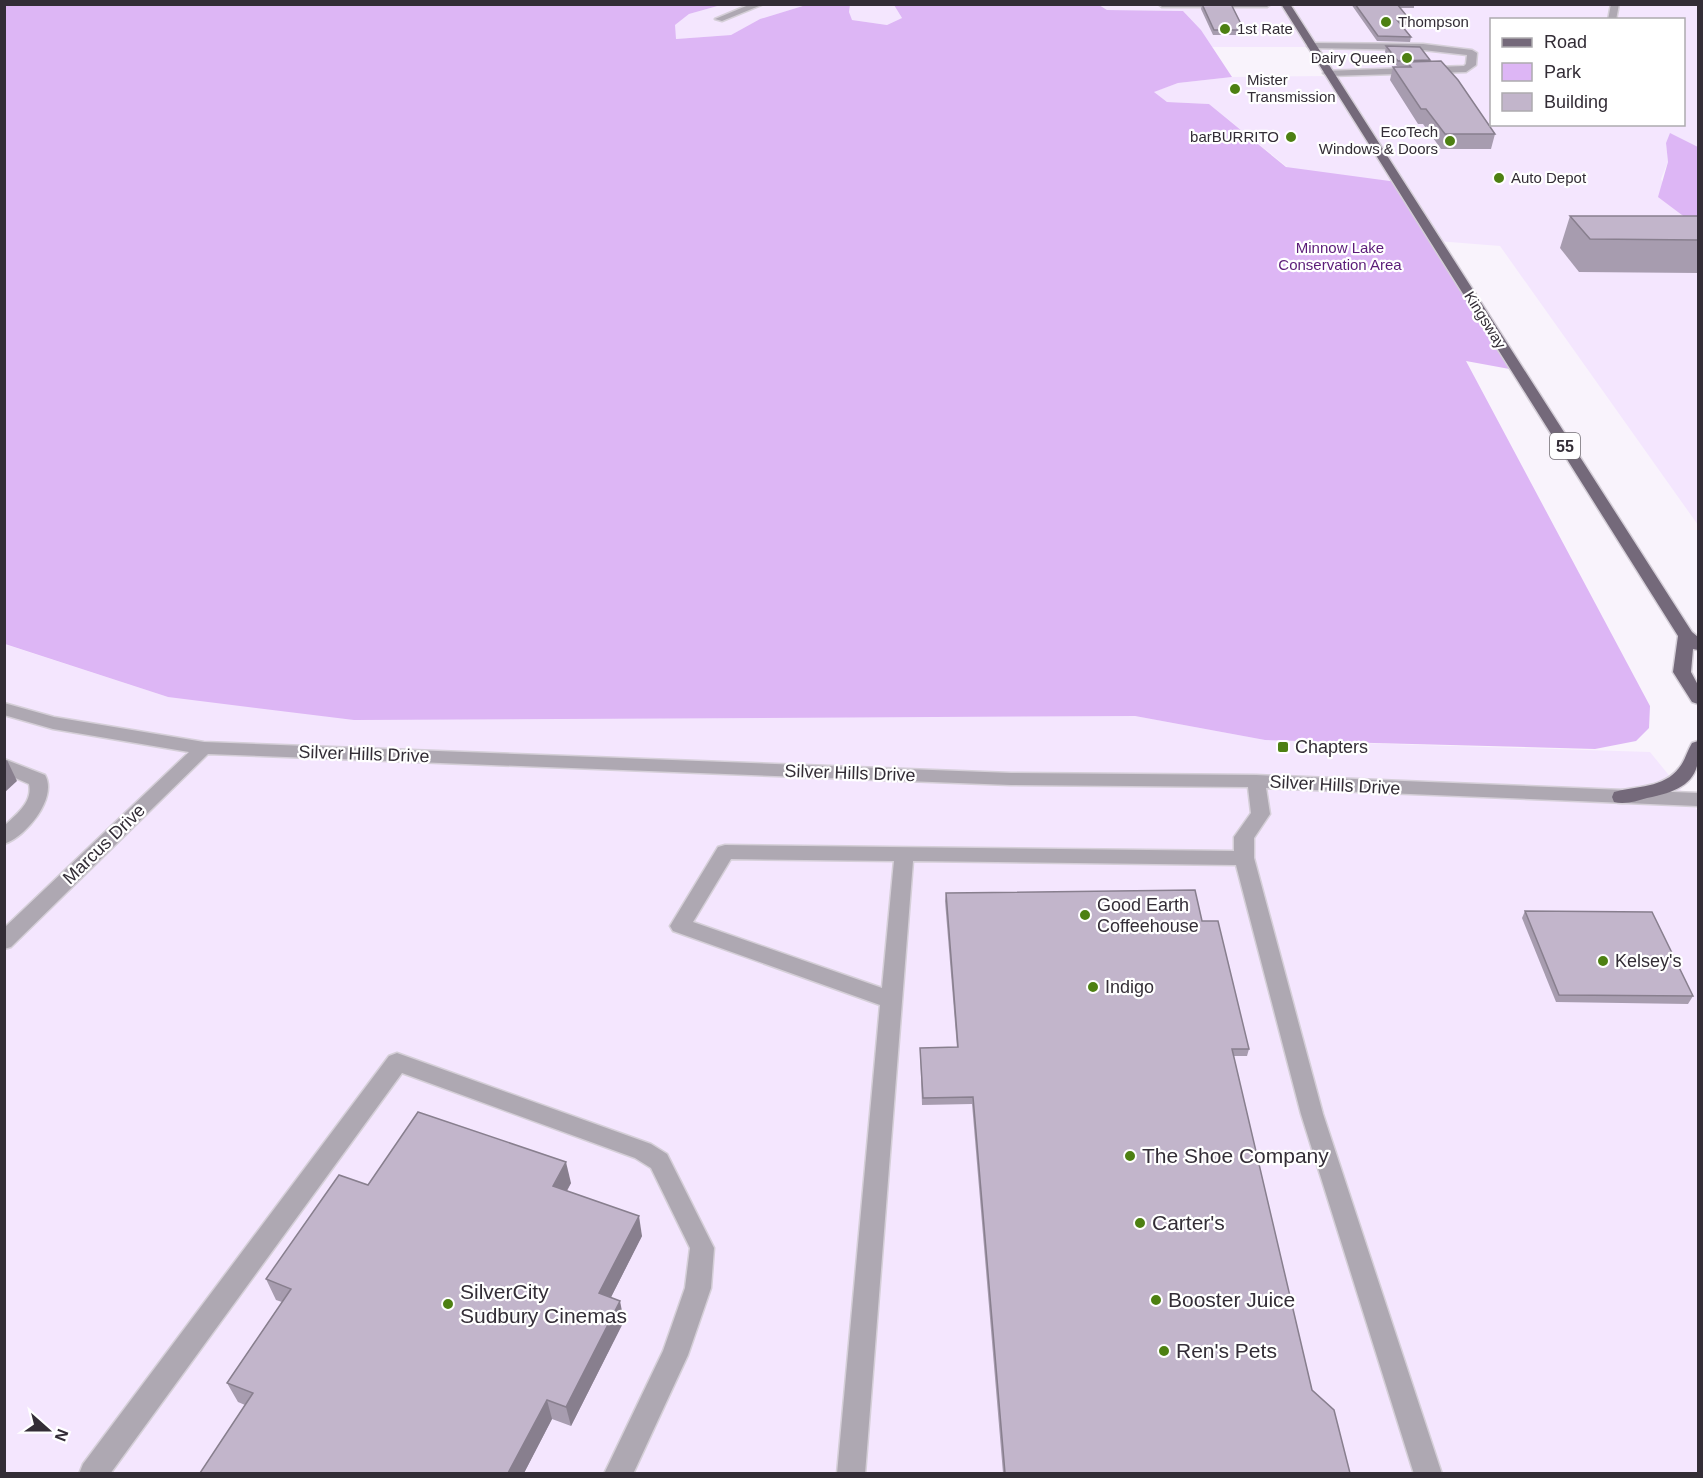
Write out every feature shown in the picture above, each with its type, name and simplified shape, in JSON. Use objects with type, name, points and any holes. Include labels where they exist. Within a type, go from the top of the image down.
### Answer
[{"type":"main road","name":"Kingsway","points":[[1285,4],[1692,641],[1682,672],[1698,698]]},
{"type":"main road","points":[[1621,797],[1673,786],[1694,762],[1698,747]]},
{"type":"street","points":[[719,19],[760,4]]},
{"type":"street","points":[[1162,4],[1267,4]]},
{"type":"street","points":[[1312,46],[1423,47],[1472,53],[1472,65],[1466,69],[1328,72]]},
{"type":"street","points":[[1365,47],[1391,52],[1428,52],[1441,57],[1441,63],[1435,66],[1407,67],[1391,72]]},
{"type":"street","name":"Silver Hills Drive","points":[[4,709],[53,723],[204,748],[1011,779],[1256,781],[1698,800]]},
{"type":"street","name":"Marcus Drive","points":[[4,940],[204,748]]},
{"type":"street","points":[[4,765],[38,780],[42,790],[39,802],[4,837]]},
{"type":"street","points":[[1256,781],[1261,814],[1244,837],[1244,858],[1312,1114],[1428,1473]]},
{"type":"street","points":[[892,1000],[680,926],[724,852],[1244,858]]},
{"type":"street","points":[[851,1473],[904,853]]},
{"type":"street","points":[[93,1473],[397,1062],[643,1151],[658,1161],[702,1248],[698,1288],[675,1355],[618,1473]]},
{"type":"shaded area","points":[[721,5],[806,5],[760,19],[731,35],[675,39],[675,25],[689,14]]},
{"type":"shaded area","points":[[850,5],[894,5],[902,18],[887,25],[851,20]]},
{"type":"shaded area","points":[[1099,5],[1698,5],[1698,147],[1671,134],[1666,143],[1668,162],[1661,179],[1698,243],[1698,525],[1500,246],[1437,241],[1292,171],[1209,104],[1167,102],[1153,92],[1178,83],[1232,77],[1331,76],[1314,47],[1211,47],[1201,30],[1183,11],[1107,10]]},
{"type":"shaded area","points":[[4,644],[168,697],[1135,716],[1265,740],[1650,752],[1698,811],[1698,1473],[5,1473]]},
{"type":"green space","name":"Minnow Lake Conservation Area","points":[[5,5],[721,5],[689,14],[675,25],[676,39],[731,35],[760,19],[806,5],[850,5],[849,12],[852,20],[887,25],[902,18],[894,5],[1099,5],[1107,10],[1183,11],[1201,30],[1232,77],[1178,83],[1154,92],[1167,102],[1209,104],[1286,167],[1397,182],[1515,370],[1466,361],[1650,706],[1649,728],[1636,741],[1595,749],[1265,740],[1135,716],[354,720],[168,697],[5,644]]},
{"type":"green space","points":[[1670,133],[1698,147],[1698,227],[1658,197],[1668,162],[1666,143]]},
{"type":"building","points":[[1202,4],[1231,4],[1244,30],[1214,30]]},
{"type":"building","points":[[1355,4],[1397,4],[1410,20],[1397,20],[1411,37],[1378,36]]},
{"type":"building","points":[[1386,46],[1420,47],[1430,60],[1398,61]]},
{"type":"building","points":[[1441,61],[1458,80],[1495,134],[1445,134],[1426,109],[1421,109],[1393,67],[1411,67],[1407,62]]},
{"type":"building","points":[[1570,216],[1698,216],[1698,240],[1590,239]]},
{"type":"building","points":[[1195,890],[1202,921],[1218,921],[1249,1049],[1232,1049],[1312,1390],[1334,1410],[1350,1473],[1005,1473],[973,1097],[923,1098],[920,1048],[958,1047],[946,893]]},
{"type":"building","name":"Kelsey's","points":[[1525,911],[1652,912],[1693,996],[1559,995]]},
{"type":"building","name":"SilverCity Sudbury Cinemas","points":[[418,1112],[566,1162],[553,1186],[639,1216],[599,1293],[620,1301],[566,1407],[547,1400],[508,1473],[200,1473],[253,1393],[227,1383],[291,1289],[266,1279],[339,1175],[368,1185]]},
{"type":"place","name":"Thompson","points":[[1386,22]]},
{"type":"place","name":"1st Rate","points":[[1225,29]]},
{"type":"place","name":"Dairy Queen","points":[[1407,58]]},
{"type":"place","name":"Mister Transmission","points":[[1235,89]]},
{"type":"place","name":"barBURRITO","points":[[1291,137]]},
{"type":"place","name":"EcoTech Windows & Doors","points":[[1450,141]]},
{"type":"place","name":"Auto Depot","points":[[1499,178]]},
{"type":"place","name":"Chapters","points":[[1283,747]]},
{"type":"place","name":"Good Earth Coffeehouse","points":[[1085,915]]},
{"type":"place","name":"Kelsey's","points":[[1603,961]]},
{"type":"place","name":"Indigo","points":[[1093,987]]},
{"type":"place","name":"The Shoe Company","points":[[1130,1156]]},
{"type":"place","name":"Carter's","points":[[1140,1223]]},
{"type":"place","name":"Booster Juice","points":[[1156,1300]]},
{"type":"place","name":"SilverCity Sudbury Cinemas","points":[[448,1304]]},
{"type":"place","name":"Ren's Pets","points":[[1164,1351]]}]
